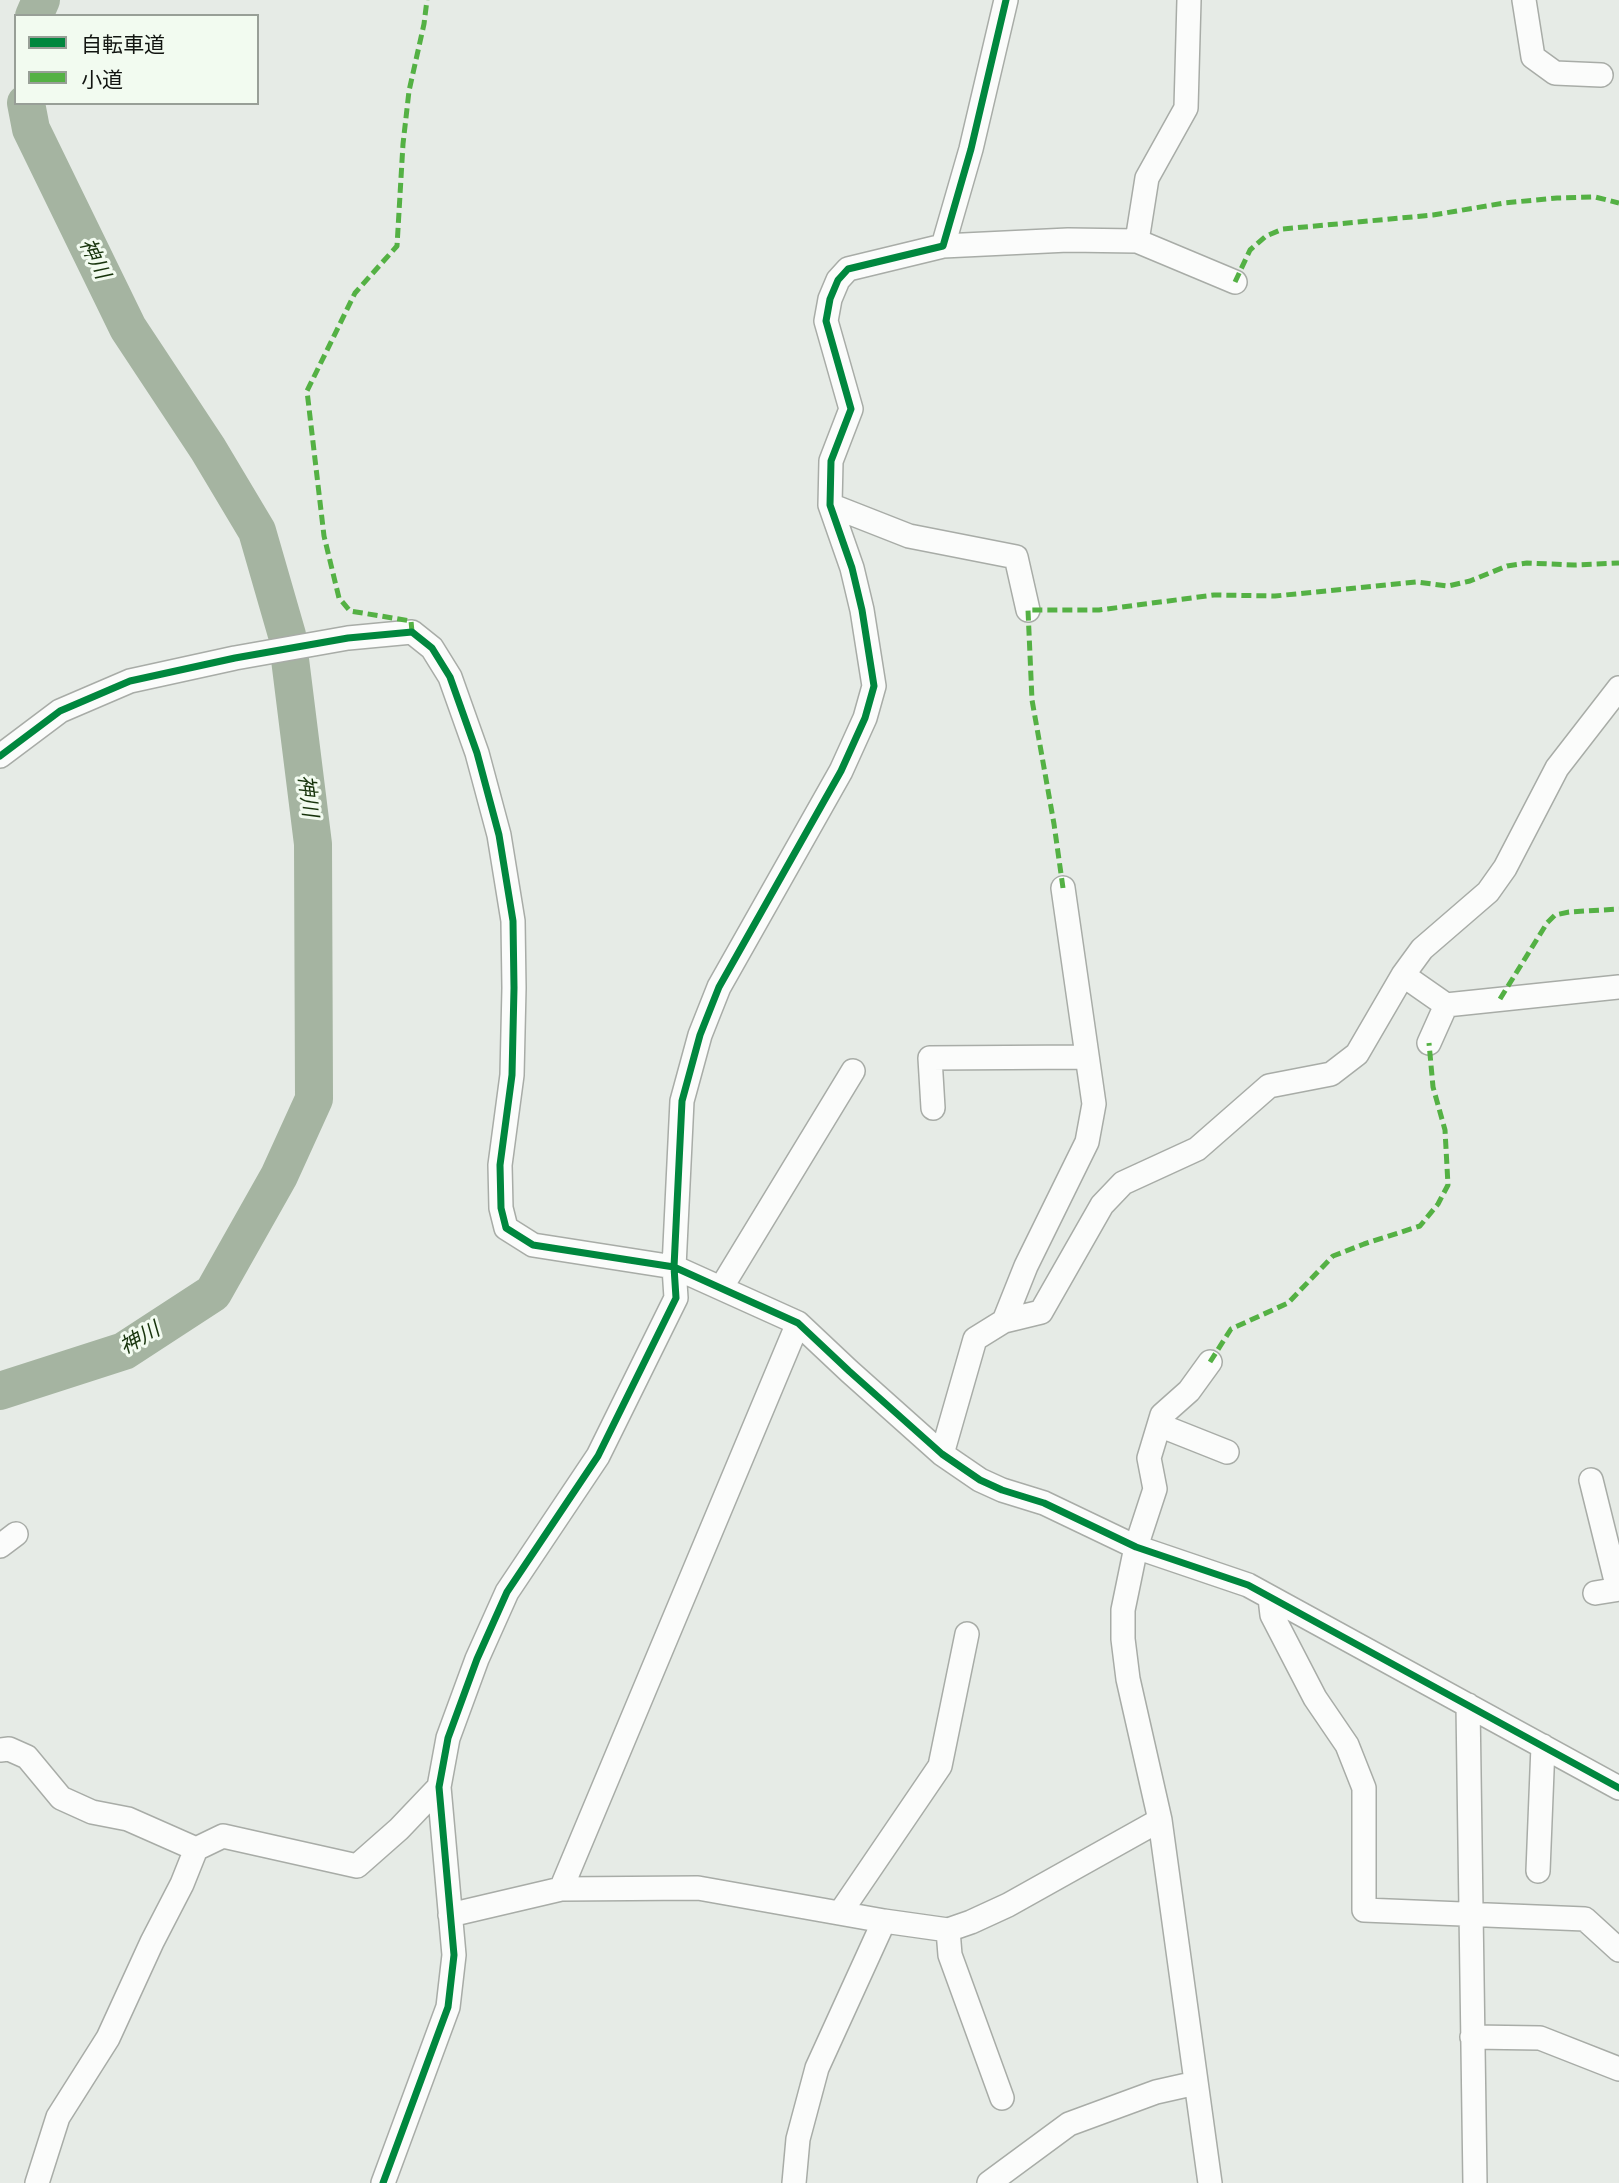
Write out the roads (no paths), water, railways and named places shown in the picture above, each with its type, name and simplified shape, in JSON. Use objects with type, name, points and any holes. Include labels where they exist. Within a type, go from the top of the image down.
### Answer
[{"type":"street","points":[[943,246],[971,149],[1006,0]]},
{"type":"street","points":[[1137,241],[1147,178],[1186,108],[1189,0]]},
{"type":"street","points":[[1524,0],[1533,57],[1555,73],[1601,75]]},
{"type":"street","points":[[383,2183],[448,2007],[454,1955],[439,1787],[448,1738],[477,1659],[507,1592],[598,1456],[676,1298],[674,1267],[682,1101],[700,1035],[719,987],[841,771],[865,718],[874,685],[852,568],[830,505],[831,461],[851,409],[826,321],[830,299],[838,280],[848,269],[943,246],[1068,240],[1137,241],[1235,282]]},
{"type":"street","points":[[830,505],[909,536],[1016,557],[1028,610]]},
{"type":"street","points":[[0,756],[60,711],[130,681],[235,658],[348,639],[412,632],[432,648],[450,677],[477,753],[499,835],[513,921],[512,1075],[500,1165],[500,1208],[506,1228],[533,1245],[674,1267],[798,1323],[942,1454],[980,1480],[1044,1503],[1136,1547],[1248,1585],[1619,1788]]},
{"type":"street","points":[[942,1454],[975,1339],[1003,1321],[1041,1312],[1102,1205],[1123,1183],[1197,1149],[1269,1086],[1331,1074],[1356,1054],[1403,975],[1422,949],[1488,892],[1505,868],[1557,768],[1619,688]]},
{"type":"street","points":[[1003,1321],[1026,1265],[1087,1142],[1094,1104],[1063,888]]},
{"type":"street","points":[[1403,975],[1446,1005],[1619,987]]},
{"type":"street","points":[[1429,1043],[1446,1005]]},
{"type":"street","points":[[933,1108],[930,1058],[1086,1057]]},
{"type":"street","points":[[721,1288],[853,1071]]},
{"type":"street","points":[[561,1889],[798,1323]]},
{"type":"street","points":[[1210,1362],[1189,1391],[1162,1415],[1149,1458],[1155,1489],[1136,1547],[1123,1610],[1128,1679],[1160,1820],[1210,2183]]},
{"type":"street","points":[[1159,1425],[1227,1452]]},
{"type":"street","points":[[1591,1480],[1611,1590]]},
{"type":"street","points":[[1270,1598],[1272,1615],[1315,1698],[1347,1745],[1364,1788],[1364,1910],[1585,1919],[1619,1950]]},
{"type":"street","points":[[840,1913],[940,1766],[967,1634]]},
{"type":"street","points":[[1468,1704],[1475,2183]]},
{"type":"street","points":[[1538,1871],[1543,1745]]},
{"type":"street","points":[[0,1750],[9,1749],[27,1757],[61,1798],[92,1812],[128,1819],[196,1849]]},
{"type":"street","points":[[37,2183],[58,2116],[108,2038],[152,1942],[183,1885],[196,1849],[223,1836],[357,1866],[399,1829],[439,1787]]},
{"type":"street","points":[[450,1915],[561,1889],[698,1888],[948,1930],[1008,1905],[1160,1820]]},
{"type":"street","points":[[794,2183],[798,2139],[817,2068],[884,1921]]},
{"type":"street","points":[[948,1930],[950,1955],[1002,2098]]},
{"type":"street","points":[[1472,2037],[1540,2038],[1619,2069]]},
{"type":"street","points":[[989,2183],[1069,2124],[1156,2092],[1196,2083]]},
{"type":"waterway","name":"神川","points":[[35,14],[41,0]]},
{"type":"waterway","name":"神川","points":[[0,1391],[124,1351],[213,1293],[279,1176],[314,1099],[313,844],[287,635],[257,531],[208,449],[128,328],[31,129],[26,105]]}]
